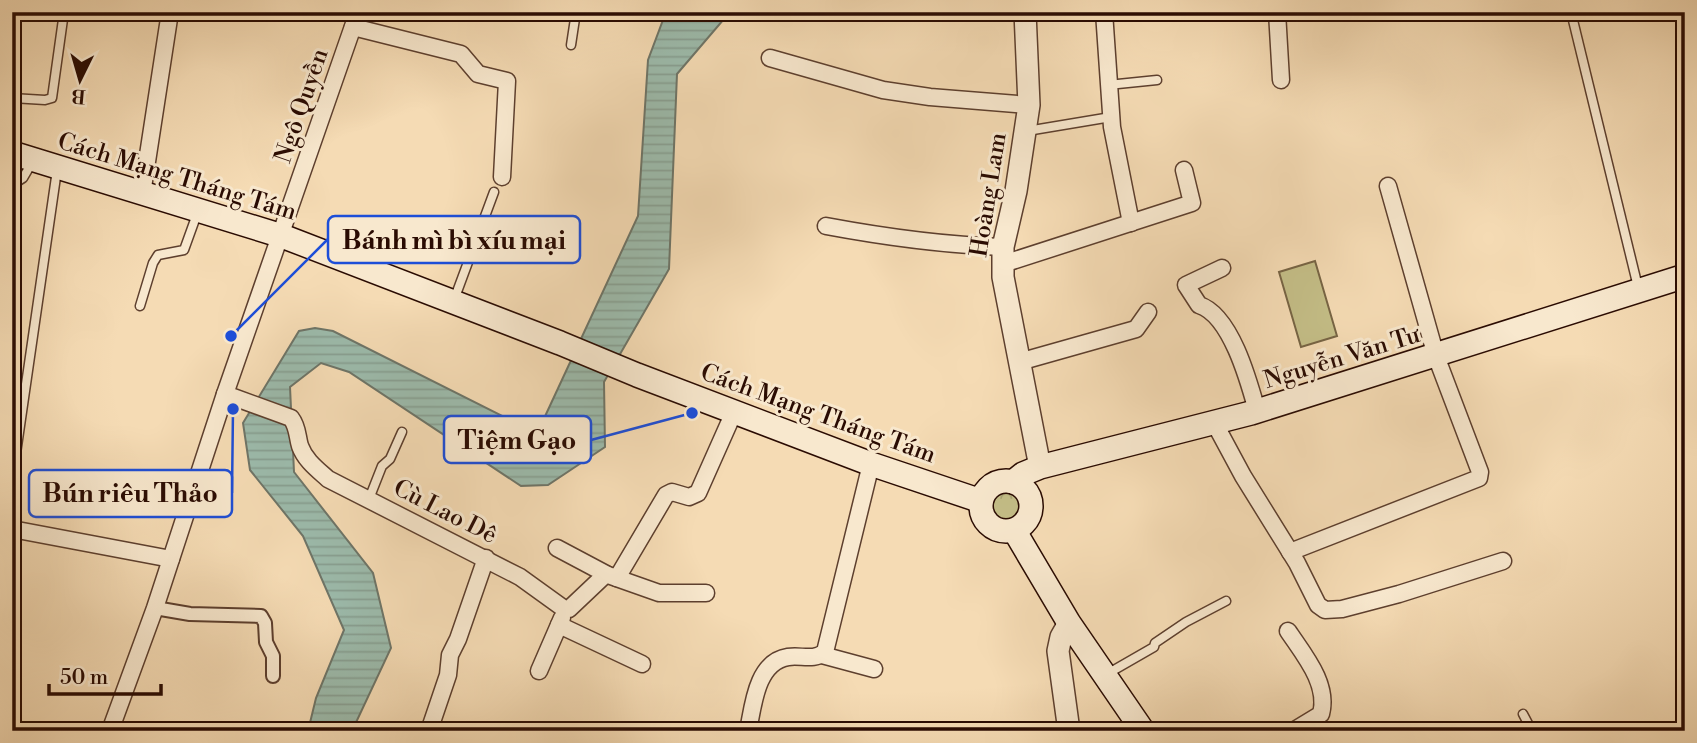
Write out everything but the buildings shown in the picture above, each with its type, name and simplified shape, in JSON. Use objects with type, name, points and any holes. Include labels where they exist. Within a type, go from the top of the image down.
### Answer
[{"type":"main road","name":"Cách Mạng Tháng Tám","points":[[23,156],[282,236],[871,464],[981,501]]},
{"type":"main road","name":"Nguyễn Văn Tư","points":[[1013,482],[1023,474],[1040,467],[1215,424],[1685,276]]},
{"type":"main road","points":[[997,482],[1013,482],[1026,491],[1031,506],[1027,521],[1014,530],[996,530],[989,525],[981,510],[981,501],[984,493],[997,482]]},
{"type":"main road","points":[[1014,530],[1069,623],[1143,731]]},
{"type":"street","points":[[142,194],[170,12]]},
{"type":"street","name":"Hoàng Lam","points":[[1025,12],[1029,104],[1003,256],[1003,278],[1040,467]]},
{"type":"street","points":[[1104,12],[1111,117],[1131,223]]},
{"type":"street","points":[[1278,12],[1281,80]]},
{"type":"street","points":[[356,20],[461,54],[478,74],[507,81],[498,185]]},
{"type":"street","name":"Ngô Quyền","points":[[110,731],[155,608],[225,394],[356,20]]},
{"type":"street","points":[[770,58],[883,90],[930,97],[1029,104]]},
{"type":"street","points":[[826,226],[1003,256],[1131,223],[1192,203],[1184,170]]},
{"type":"street","points":[[1290,552],[1479,478],[1480,472],[1436,356],[1388,186]]},
{"type":"street","points":[[1222,268],[1186,285],[1199,305],[1213,314],[1234,343],[1257,411]]},
{"type":"street","points":[[1019,362],[1136,330],[1147,312]]},
{"type":"street","name":"Cù Lao Dê","points":[[225,394],[291,418],[296,425],[302,450],[328,479],[486,558],[520,577],[566,610]]},
{"type":"street","points":[[539,671],[566,610],[611,576],[666,495],[672,492],[689,498],[698,493],[734,412]]},
{"type":"street","points":[[1215,424],[1318,605],[1325,610],[1342,609],[1399,594],[1503,561]]},
{"type":"street","points":[[822,655],[833,631],[871,464]]},
{"type":"street","points":[[12,529],[171,559]]},
{"type":"street","points":[[557,548],[611,576],[659,593],[706,593]]},
{"type":"street","points":[[429,731],[450,668],[450,655],[486,558]]},
{"type":"street","points":[[155,608],[190,614],[261,616],[265,622],[266,642],[273,656],[273,676]]},
{"type":"street","points":[[1069,623],[1061,637],[1058,651],[1069,731]]},
{"type":"street","points":[[559,625],[642,664]]},
{"type":"street","points":[[1288,631],[1314,671],[1323,699],[1321,714],[1293,731]]},
{"type":"street","points":[[748,731],[759,682],[775,662],[788,657],[822,655],[874,669]]},
{"type":"lane","points":[[12,98],[52,98],[64,12]]},
{"type":"lane","points":[[571,45],[576,12]]},
{"type":"lane","points":[[1571,12],[1639,290]]},
{"type":"lane","points":[[1108,85],[1157,80]]},
{"type":"lane","points":[[1026,131],[1111,117]]},
{"type":"lane","points":[[12,185],[23,178],[23,156]]},
{"type":"lane","points":[[12,481],[57,167]]},
{"type":"lane","points":[[453,302],[498,185]]},
{"type":"lane","points":[[140,306],[153,263],[158,255],[184,250],[198,211]]},
{"type":"lane","points":[[369,499],[382,466],[390,459],[402,432]]},
{"type":"lane","points":[[1105,675],[1154,647],[1155,643],[1186,622],[1226,601]]},
{"type":"lane","points":[[1523,714],[1532,731]]},
{"type":"green space","points":[[1315,261],[1337,336],[1301,347],[1279,272]]},
{"type":"green space","points":[[1006,487],[1019,492],[1024,505],[1019,518],[1006,523],[993,518],[988,505],[993,492]]},
{"type":"shaded area","points":[[666,12],[730,12],[677,74],[669,269],[604,382],[605,447],[548,485],[521,486],[349,372],[321,363],[290,387],[294,472],[373,573],[391,648],[352,731],[308,731],[316,698],[344,630],[303,536],[250,470],[243,423],[299,331],[315,328],[333,331],[526,428],[541,425],[638,216],[648,60]]},
{"type":"place","name":"Bánh mì bì xíu mại","points":[[231,336]]},
{"type":"place","name":"Bún riêu Thảo","points":[[233,409]]},
{"type":"place","name":"Tiệm Gạo","points":[[692,413]]}]
